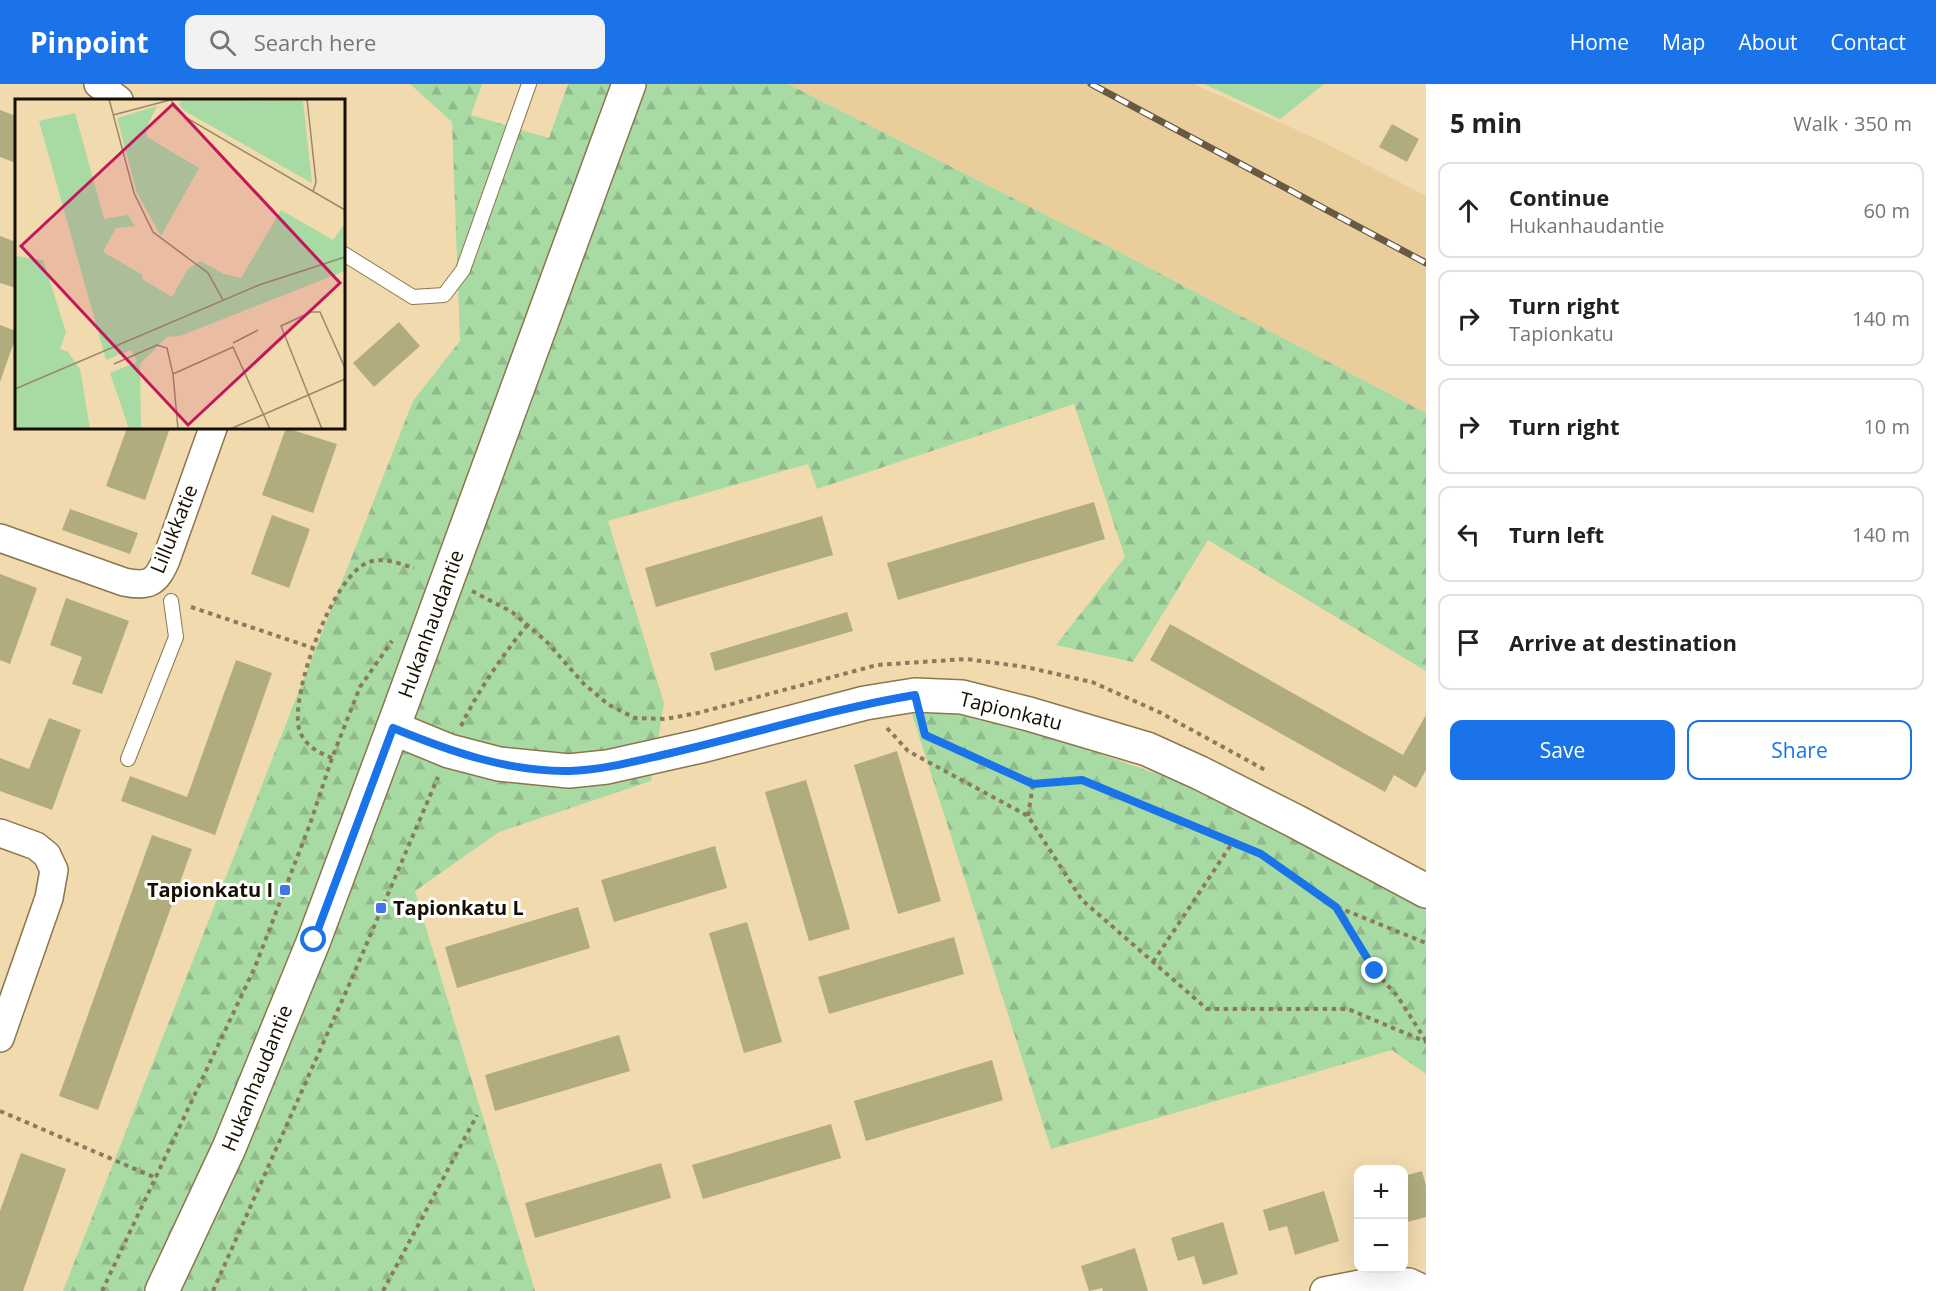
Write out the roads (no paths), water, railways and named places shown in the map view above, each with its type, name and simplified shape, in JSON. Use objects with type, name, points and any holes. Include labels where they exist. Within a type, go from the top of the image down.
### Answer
[{"type":"main road","name":"Hukanhaudantie","points":[[162,1291],[229,1148],[314,940],[629,84]]},
{"type":"main road","name":"Tapionkatu","points":[[393,728],[449,750],[499,764],[569,771],[701,746],[865,703],[915,695],[962,697],[1147,749],[1200,772],[1426,891]]},
{"type":"street","points":[[98,84],[117,99]]},
{"type":"street","name":"Lillukkatie","points":[[0,538],[124,582],[140,585],[152,582],[166,560],[213,429]]},
{"type":"street","points":[[0,833],[36,846],[48,855],[54,870],[49,898],[0,1038]]},
{"type":"street","points":[[1324,1291],[1376,1281],[1409,1282],[1426,1290]]},
{"type":"lane","points":[[345,255],[413,297],[444,295],[463,270],[529,84]]},
{"type":"lane","points":[[128,759],[176,637],[171,600]]},
{"type":"railway","points":[[1091,84],[1426,263]]},
{"type":"place","name":"Tapionkatu I","points":[[285,890]]},
{"type":"place","name":"Tapionkatu L","points":[[381,908]]}]
